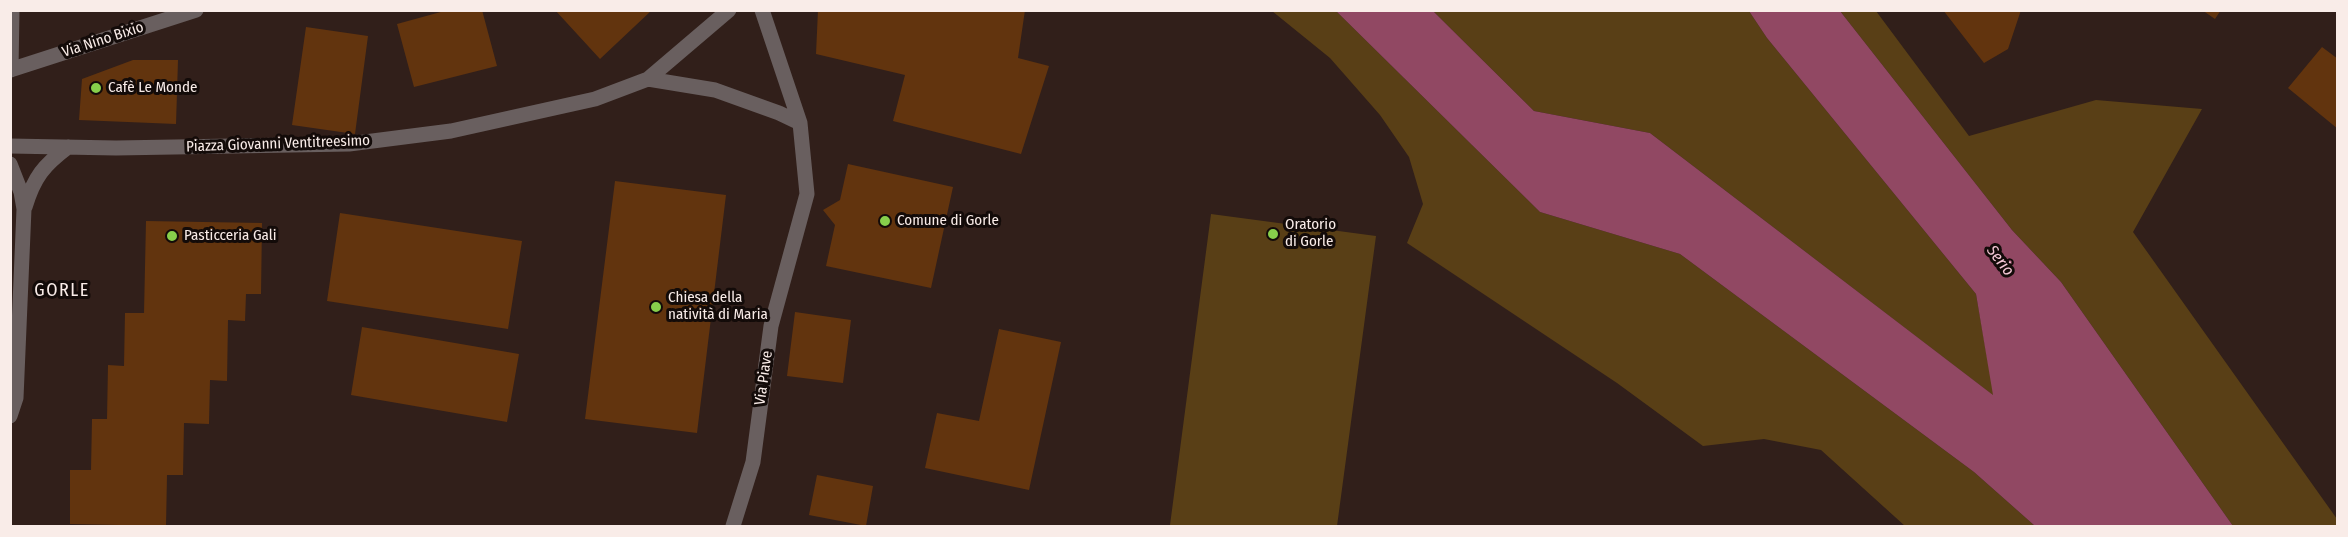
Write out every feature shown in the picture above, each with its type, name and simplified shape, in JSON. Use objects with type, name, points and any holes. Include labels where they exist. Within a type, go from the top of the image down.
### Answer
[{"type":"street","points":[[11,70],[12,10]]},
{"type":"street","name":"Via Nino Bixio","points":[[11,70],[196,10]]},
{"type":"street","name":"Piazza Giovanni Ventitreesimo","points":[[10,146],[349,144],[462,128],[595,99],[648,79],[729,10]]},
{"type":"street","name":"Via Piave","points":[[733,526],[753,462],[771,326],[807,194],[800,123],[762,10]]},
{"type":"street","points":[[648,79],[715,90],[800,123]]},
{"type":"street","points":[[24,209],[32,184],[47,163],[68,147]]},
{"type":"street","points":[[10,164],[21,192],[24,209],[16,398],[10,416]]},
{"type":"shaded area","points":[[1272,11],[1336,11],[1540,212],[1680,254],[1974,472],[2035,526],[1905,526],[1821,450],[1764,439],[1703,446],[1617,383],[1407,243],[1423,204],[1409,157],[1380,115],[1330,58]]},
{"type":"shaded area","points":[[1433,11],[1749,11],[1767,38],[1976,294],[1994,396],[1650,133],[1534,111]]},
{"type":"shaded area","points":[[1840,11],[1876,11],[1969,136],[2096,100],[2202,109],[2133,232],[2337,519],[2337,526],[2233,526],[2061,282],[2012,230]]},
{"type":"shaded area","points":[[1211,214],[1376,236],[1337,526],[1170,525]]},
{"type":"water","name":"Serio","points":[[1336,11],[1433,11],[1534,111],[1650,133],[1993,395],[1976,294],[1767,38],[1749,11],[1840,11],[2012,230],[2061,282],[2233,526],[2035,526],[1974,472],[1680,254],[1540,212]]},
{"type":"building","points":[[448,10],[482,10],[497,66],[414,87],[397,24]]},
{"type":"building","points":[[555,10],[652,10],[600,59]]},
{"type":"building","points":[[818,10],[1025,10],[1018,58],[1049,66],[1021,154],[893,121],[905,75],[816,54]]},
{"type":"building","points":[[1943,10],[2021,10],[2008,49],[1984,63]]},
{"type":"building","points":[[2202,10],[2221,10],[2215,19]]},
{"type":"building","points":[[306,27],[368,36],[355,134],[292,125]]},
{"type":"building","points":[[2322,47],[2338,59],[2338,129],[2288,88]]},
{"type":"building","points":[[133,60],[178,60],[176,124],[79,120],[82,79]]},
{"type":"building","points":[[848,164],[953,187],[931,288],[826,266],[835,225],[823,210],[840,200]]},
{"type":"building","name":"Chiesa della natività di Maria","points":[[615,181],[726,195],[697,433],[585,419]]},
{"type":"building","points":[[340,213],[522,241],[508,329],[327,301]]},
{"type":"building","points":[[146,221],[262,223],[261,294],[246,294],[245,321],[228,320],[227,381],[210,380],[209,424],[184,423],[183,475],[167,475],[166,526],[70,524],[70,470],[91,470],[92,419],[107,419],[108,365],[124,366],[125,313],[144,313]]},
{"type":"building","points":[[795,312],[851,320],[843,383],[787,376]]},
{"type":"building","points":[[362,327],[519,354],[507,422],[351,395]]},
{"type":"building","points":[[999,329],[1061,342],[1029,490],[925,468],[937,413],[979,421]]},
{"type":"building","points":[[817,475],[873,486],[866,526],[809,515]]},
{"type":"place","name":"Cafè Le Monde","points":[[96,88]]},
{"type":"place","name":"Comune di Gorle","points":[[885,221]]},
{"type":"place","name":"Oratorio di Gorle","points":[[1273,234]]},
{"type":"place","name":"Pasticceria Gali","points":[[172,236]]},
{"type":"place","name":"Chiesa della natività di Maria","points":[[656,307]]},
{"type":"district","name":"GORLE","points":[[62,291]]}]
